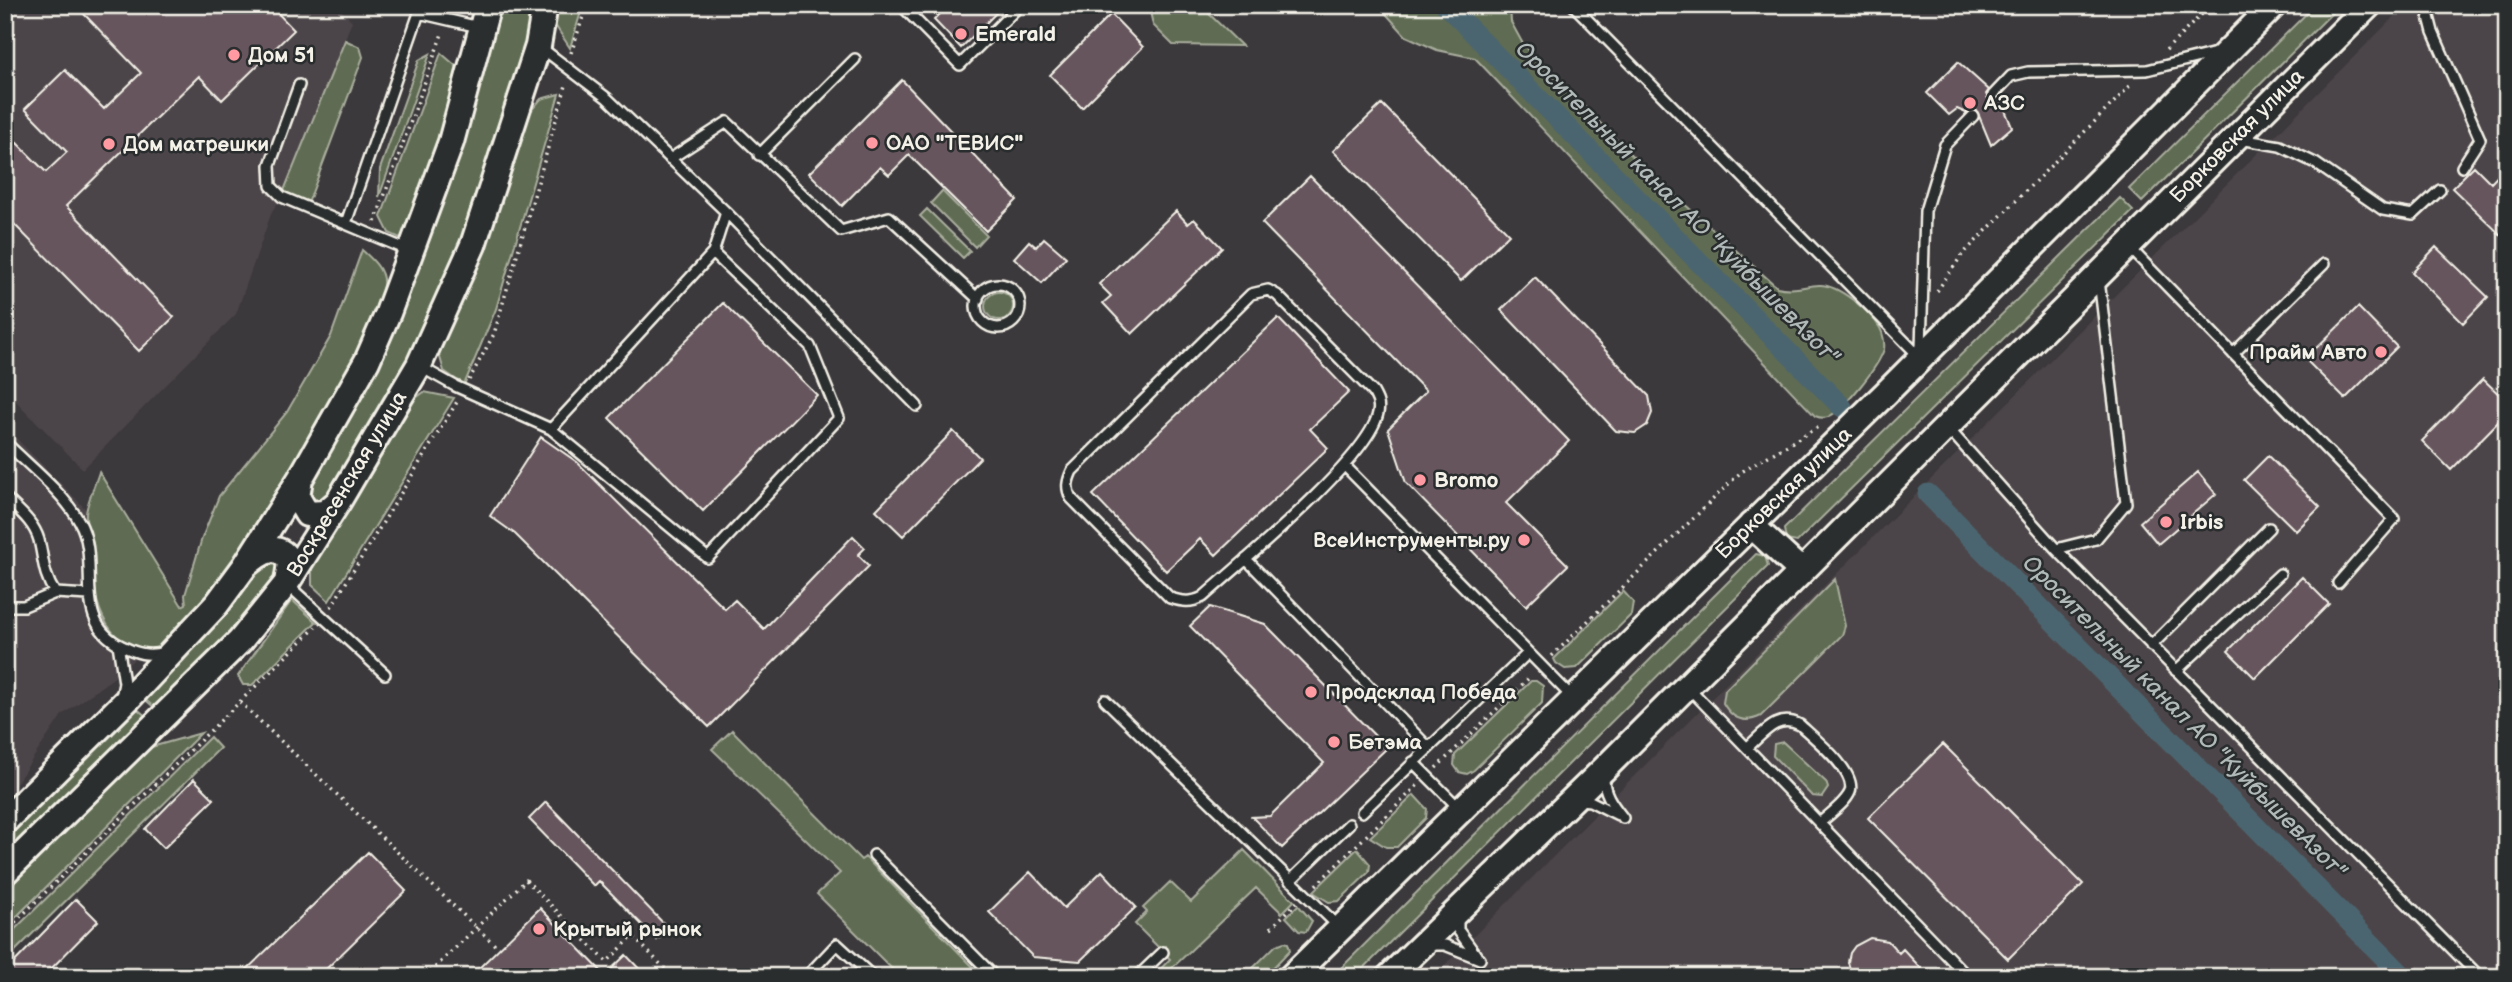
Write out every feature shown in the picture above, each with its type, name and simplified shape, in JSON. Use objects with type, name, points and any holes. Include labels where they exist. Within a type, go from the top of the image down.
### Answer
[{"type":"main road","name":"Воскресенская улица","points":[[5,873],[240,641],[286,584],[338,502],[419,365],[473,245],[538,46],[545,5]]},
{"type":"main road","name":"Борковская улица","points":[[1389,977],[1604,769],[2369,5]]},
{"type":"main road","name":"Борковская улица","points":[[1291,977],[1921,358],[2229,50],[2266,8]]},
{"type":"main road","name":"Воскресенская улица","points":[[5,821],[181,644],[245,566],[300,479],[366,361],[412,252],[451,142],[486,16]]},
{"type":"main road","points":[[300,479],[297,497],[307,514],[325,513],[338,502]]},
{"type":"main road","points":[[1751,525],[1801,571]]},
{"type":"main road","points":[[245,566],[260,552],[271,548],[279,551],[290,563],[286,584]]},
{"type":"lane","points":[[901,5],[960,65],[1020,5]]},
{"type":"lane","points":[[2426,5],[2433,33],[2480,139],[2462,167]]},
{"type":"lane","points":[[1576,6],[1921,358]]},
{"type":"lane","points":[[346,223],[419,9],[446,19],[486,16]]},
{"type":"lane","points":[[538,46],[569,67],[726,212],[917,406]]},
{"type":"lane","points":[[1993,95],[2011,76],[2028,72],[2147,70],[2229,50]]},
{"type":"lane","points":[[759,155],[855,59]]},
{"type":"lane","points":[[299,85],[270,165],[271,186],[282,197],[412,252]]},
{"type":"lane","points":[[1921,358],[1925,211],[1945,145],[1973,116]]},
{"type":"lane","points":[[670,159],[727,122],[841,231],[889,217],[978,299]]},
{"type":"lane","points":[[2235,138],[2280,146],[2315,163],[2383,210],[2413,215],[2440,190]]},
{"type":"lane","points":[[551,429],[713,253],[726,212]]},
{"type":"lane","points":[[2127,246],[2394,519],[2337,583]]},
{"type":"lane","points":[[419,365],[464,390],[551,429],[708,558],[839,418],[810,346],[713,253]]},
{"type":"lane","points":[[2233,354],[2324,264]]},
{"type":"lane","points":[[2056,549],[2096,539],[2126,503],[2099,275]]},
{"type":"lane","points":[[993,285],[1007,286],[1020,301],[1018,316],[1010,325],[990,327],[979,317],[976,306],[978,299],[985,288],[993,285]]},
{"type":"lane","points":[[1268,290],[1277,295],[1373,392],[1378,402],[1378,413],[1345,466],[1246,559],[1203,597],[1191,602],[1170,598],[1071,498],[1067,489],[1072,471],[1251,294],[1268,290]]},
{"type":"lane","points":[[1946,426],[2056,549],[2480,977]]},
{"type":"lane","points":[[5,442],[80,522],[88,545],[90,611],[102,632],[118,645],[148,655],[181,644]]},
{"type":"lane","points":[[1345,466],[1573,698]]},
{"type":"lane","points":[[5,497],[32,524],[39,540],[44,577],[55,593]]},
{"type":"lane","points":[[2151,646],[2269,528]]},
{"type":"lane","points":[[1246,559],[1429,748]]},
{"type":"lane","points":[[2176,671],[2280,574]]},
{"type":"lane","points":[[286,584],[385,674]]},
{"type":"lane","points":[[5,606],[24,606],[55,593],[89,595]]},
{"type":"lane","points":[[118,645],[124,682],[120,707]]},
{"type":"lane","points":[[1362,812],[1528,653]]},
{"type":"lane","points":[[1687,686],[1968,977]]},
{"type":"lane","points":[[1105,700],[1340,928]]},
{"type":"lane","points":[[1747,748],[1774,723],[1790,720],[1800,724],[1849,774],[1851,790],[1847,798],[1819,823]]},
{"type":"lane","points":[[1413,762],[1460,810]]},
{"type":"lane","points":[[1573,799],[1590,801],[1623,818],[1603,785],[1604,769]]},
{"type":"lane","points":[[1290,881],[1349,824]]},
{"type":"lane","points":[[874,855],[995,977]]},
{"type":"lane","points":[[1415,951],[1432,944],[1445,945],[1480,959],[1465,944],[1458,930],[1457,919],[1462,904]]},
{"type":"lane","points":[[806,977],[837,944],[873,977]]},
{"type":"lane","points":[[1137,977],[1163,952]]},
{"type":"path","points":[[5,932],[324,619],[464,390],[494,334],[587,5]]},
{"type":"path","points":[[1922,312],[1962,254],[2211,5]]},
{"type":"path","points":[[370,234],[436,55],[446,19]]},
{"type":"path","points":[[1271,928],[1741,472],[1823,425]]},
{"type":"path","points":[[240,702],[499,949]]},
{"type":"path","points":[[425,977],[526,880],[607,962],[633,936],[673,977]]},
{"type":"shaded area","points":[[5,5],[336,5],[352,21],[282,197],[272,211],[236,314],[83,469],[5,390]]},
{"type":"shaded area","points":[[2406,5],[2507,5],[2507,977],[1433,977]]},
{"type":"shaded area","points":[[5,427],[184,609],[120,673],[62,715],[5,800]]},
{"type":"green space","points":[[498,5],[534,5],[513,89],[487,172],[440,295],[412,355],[330,497],[320,505],[308,499],[309,483],[387,335],[430,239],[470,123]]},
{"type":"green space","points":[[557,5],[583,5],[570,48],[555,25]]},
{"type":"green space","points":[[1145,5],[1200,5],[1242,46],[1173,45],[1153,25],[1149,7]]},
{"type":"green space","points":[[1378,5],[1510,5],[1511,22],[1523,44],[1643,167],[1777,287],[1788,289],[1827,286],[1853,300],[1869,314],[1881,330],[1884,349],[1861,386],[1830,416],[1815,416],[1475,58],[1437,50],[1406,36]]},
{"type":"green space","points":[[2315,5],[2340,5],[2142,202],[2129,189]]},
{"type":"green space","points":[[345,40],[360,47],[363,57],[307,206],[283,193]]},
{"type":"green space","points":[[441,53],[456,66],[456,84],[406,235],[400,238],[389,233],[381,217]]},
{"type":"green space","points":[[430,54],[379,197],[380,169],[419,60]]},
{"type":"green space","points":[[559,94],[496,309],[464,385],[444,371],[439,354],[490,225],[528,114],[541,99]]},
{"type":"green space","points":[[942,191],[986,235],[975,247],[931,203]]},
{"type":"green space","points":[[2120,198],[2133,211],[1797,542],[1786,540],[1784,529]]},
{"type":"green space","points":[[927,209],[970,251],[963,258],[920,216]]},
{"type":"green space","points":[[362,250],[382,274],[383,285],[374,315],[324,416],[289,475],[217,585],[186,624],[159,647],[145,648],[127,643],[115,634],[106,622],[99,608],[92,575],[86,513],[99,472],[182,606],[186,604],[185,595],[202,538],[219,496],[287,412],[331,336]]},
{"type":"green space","points":[[999,292],[1009,296],[1013,306],[1009,316],[999,320],[989,316],[985,306],[989,296]]},
{"type":"green space","points":[[424,392],[454,398],[329,601],[312,585],[312,564],[412,401]]},
{"type":"green space","points":[[1756,554],[1765,556],[1768,566],[1355,977],[1332,977]]},
{"type":"green space","points":[[274,560],[281,573],[222,645],[156,709],[142,697],[258,566]]},
{"type":"green space","points":[[1835,579],[1845,626],[1842,635],[1761,716],[1744,720],[1730,713],[1723,703],[1725,690]]},
{"type":"green space","points":[[1623,591],[1633,602],[1631,615],[1577,668],[1565,669],[1556,663],[1554,659]]},
{"type":"green space","points":[[292,600],[316,622],[252,685],[243,685],[238,676]]},
{"type":"green space","points":[[1531,681],[1543,686],[1542,703],[1474,770],[1467,774],[1459,772],[1454,765],[1455,755]]},
{"type":"green space","points":[[134,706],[148,718],[5,858],[5,833]]},
{"type":"green space","points":[[732,730],[861,860],[865,857],[983,977],[900,977],[817,894],[840,873],[712,749]]},
{"type":"green space","points":[[201,733],[5,928],[5,890],[148,748]]},
{"type":"green space","points":[[210,737],[220,748],[5,961],[5,939]]},
{"type":"green space","points":[[1783,742],[1826,782],[1828,788],[1822,797],[1812,796],[1773,756],[1774,744]]},
{"type":"green space","points":[[1414,795],[1427,809],[1426,818],[1397,847],[1386,847],[1370,837]]},
{"type":"green space","points":[[1357,849],[1370,864],[1369,872],[1339,901],[1329,902],[1313,892]]},
{"type":"green space","points":[[1244,850],[1294,901],[1282,913],[1256,888],[1171,969],[1177,977],[1153,977],[1170,959],[1135,924],[1147,912],[1143,908],[1170,882],[1191,902]]},
{"type":"green space","points":[[1298,905],[1312,921],[1306,932],[1299,931],[1286,917]]},
{"type":"green space","points":[[1288,943],[1290,950],[1264,977],[1244,977],[1276,945]]},
{"type":"building","points":[[91,5],[270,5],[294,30],[222,100],[199,76],[66,206],[174,317],[139,351],[5,215],[5,131],[46,172],[67,152],[25,109],[65,70],[104,109],[141,73],[83,13]]},
{"type":"building","name":"Emerald","points":[[949,5],[1004,5],[961,48],[934,20]]},
{"type":"building","points":[[1111,14],[1143,47],[1082,108],[1050,75]]},
{"type":"building","name":"АЗС","points":[[1958,62],[1989,90],[1986,94],[1989,100],[1994,102],[2000,98],[2012,127],[1991,145],[1977,111],[1972,109],[1966,113],[1957,109],[1949,115],[1927,93]]},
{"type":"building","points":[[902,80],[1017,200],[986,231],[909,155],[889,175],[880,167],[842,206],[809,173]]},
{"type":"building","points":[[1382,104],[1509,234],[1461,281],[1333,151]]},
{"type":"building","points":[[2474,166],[2491,183],[2507,166],[2507,241],[2452,188]]},
{"type":"building","points":[[1310,176],[1569,441],[1506,503],[1568,565],[1526,606],[1406,483],[1388,429],[1426,391],[1262,223]]},
{"type":"building","points":[[1176,211],[1188,224],[1194,219],[1222,248],[1132,334],[1103,303],[1111,296],[1099,284]]},
{"type":"building","points":[[1044,238],[1066,257],[1042,283],[1014,258],[1029,241],[1036,247]]},
{"type":"building","points":[[2436,247],[2488,297],[2463,323],[2412,272]]},
{"type":"building","points":[[1535,277],[1649,396],[1652,413],[1647,425],[1635,433],[1616,431],[1501,310]]},
{"type":"building","points":[[723,303],[817,395],[703,511],[609,418]]},
{"type":"building","points":[[2358,307],[2397,347],[2345,399],[2305,359]]},
{"type":"building","points":[[1278,318],[1349,392],[1310,429],[1328,448],[1216,555],[1200,539],[1166,571],[1093,495]]},
{"type":"building","points":[[2483,379],[2507,402],[2507,413],[2451,470],[2422,441]]},
{"type":"building","points":[[953,431],[980,458],[903,536],[876,510]]},
{"type":"building","points":[[541,437],[577,462],[725,609],[735,600],[764,629],[853,536],[865,548],[858,555],[869,566],[709,727],[515,534],[490,516]]},
{"type":"building","points":[[2268,456],[2320,507],[2296,531],[2244,480]]},
{"type":"building","points":[[2198,472],[2216,494],[2158,544],[2140,522]]},
{"type":"building","points":[[2302,577],[2329,604],[2255,678],[2228,651]]},
{"type":"building","points":[[1210,607],[1265,624],[1387,748],[1282,848],[1252,817],[1270,816],[1324,763],[1190,626]]},
{"type":"building","points":[[1943,744],[2083,884],[2008,959],[1868,818]]},
{"type":"building","points":[[194,779],[214,799],[164,848],[145,829]]},
{"type":"building","points":[[546,802],[669,929],[657,940],[599,881],[594,886],[529,819]]},
{"type":"building","points":[[368,852],[406,891],[318,977],[239,977]]},
{"type":"building","points":[[1102,871],[1136,907],[1080,961],[1033,957],[989,912],[1030,872],[1064,908]]},
{"type":"building","points":[[76,899],[98,921],[43,977],[5,977],[5,972]]},
{"type":"building","name":"Крытый рынок","points":[[540,908],[605,975],[626,955],[647,977],[470,977]]},
{"type":"building","points":[[1870,938],[1888,941],[1899,953],[1903,949],[1929,977],[1852,977],[1848,962],[1850,953],[1855,946]]},
{"type":"waterway","name":"Оросительный канал АО \"КуйбышевАзот\"","points":[[1446,5],[1842,407]]},
{"type":"waterway","name":"Оросительный канал АО \"КуйбышевАзот\"","points":[[1928,494],[2404,977]]},
{"type":"place","name":"Emerald","points":[[961,34]]},
{"type":"place","name":"Дом 51","points":[[234,55]]},
{"type":"place","name":"АЗС","points":[[1970,103]]},
{"type":"place","name":"ОАО \"ТЕВИС\"","points":[[872,143]]},
{"type":"place","name":"Дом матрешки","points":[[109,144]]},
{"type":"place","name":"Прайм Авто","points":[[2381,352]]},
{"type":"place","name":"Bromo","points":[[1420,480]]},
{"type":"place","name":"Irbis","points":[[2166,522]]},
{"type":"place","name":"ВсеИнструменты.ру","points":[[1524,540]]},
{"type":"place","name":"Продсклад Победа","points":[[1311,692]]},
{"type":"place","name":"Бетэма","points":[[1334,742]]},
{"type":"place","name":"Крытый рынок","points":[[539,929]]}]
